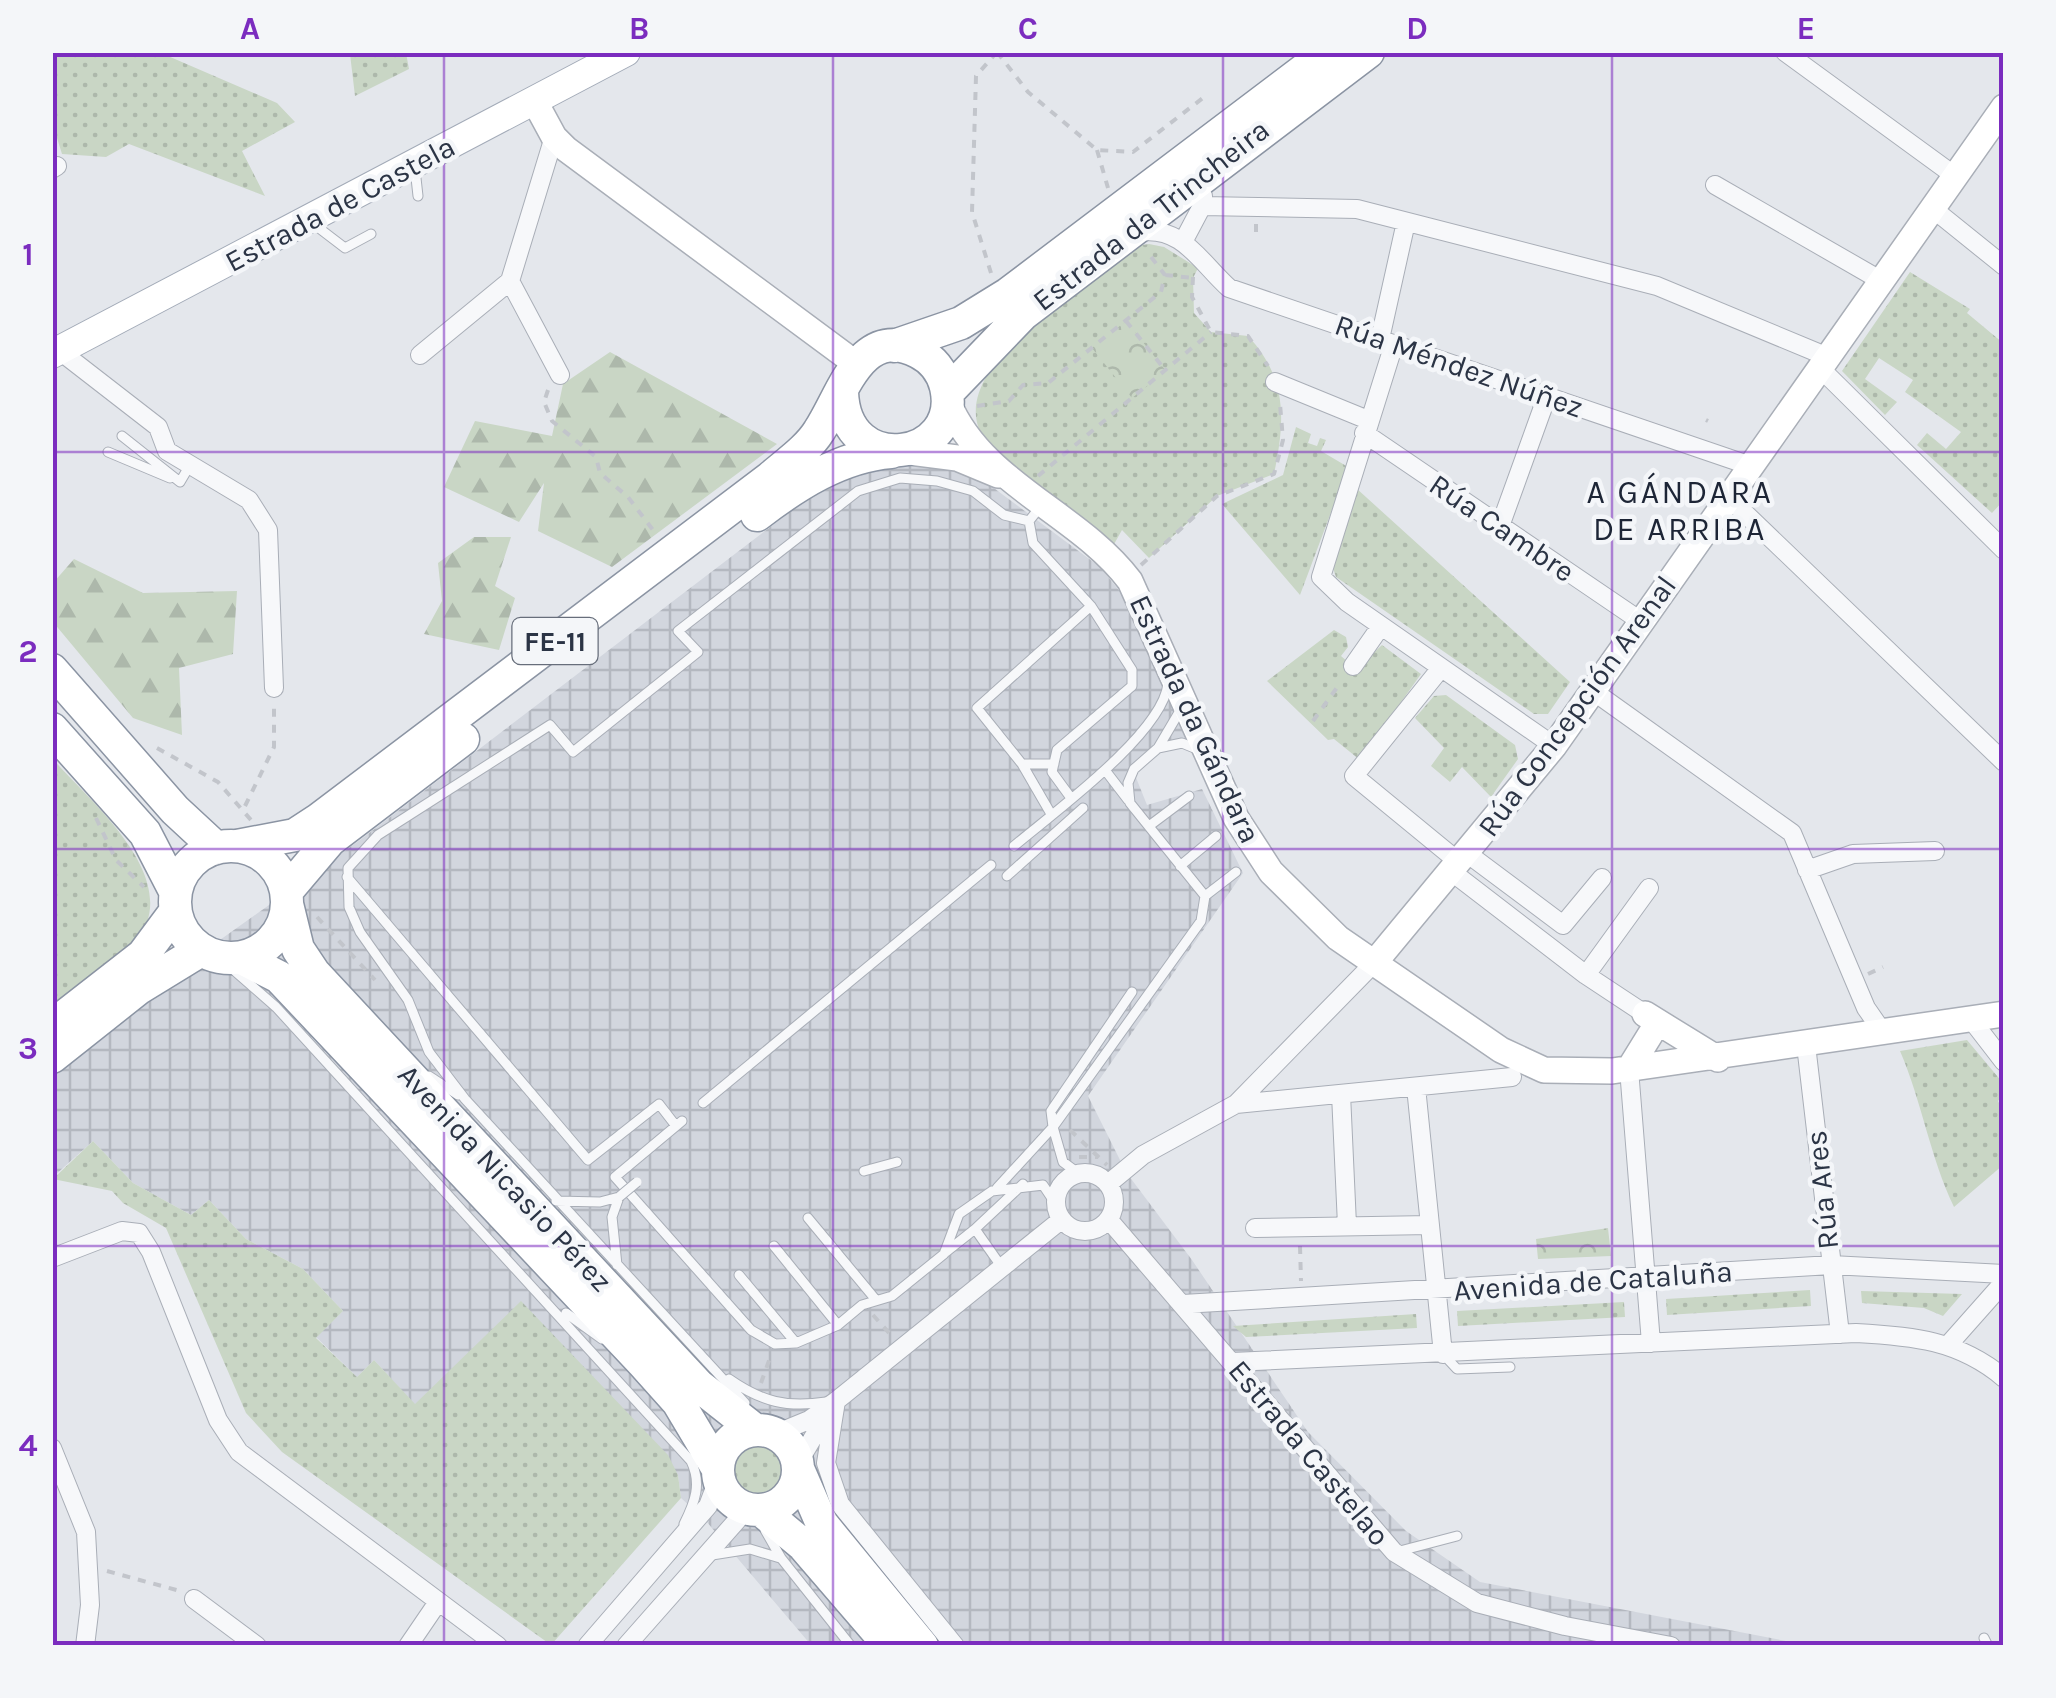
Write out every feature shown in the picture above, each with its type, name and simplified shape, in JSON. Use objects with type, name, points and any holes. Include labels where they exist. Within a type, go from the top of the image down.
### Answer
[{"type":"highway","name":"Estrada da Trincheira","points":[[949,403],[1023,314],[1136,239],[1328,52]]},
{"type":"highway","name":"Estrada da Trincheira","points":[[894,346],[961,323],[1008,294],[1282,100],[1368,52]]},
{"type":"highway","name":"FE-11","points":[[239,845],[295,835],[318,820],[770,478],[817,436],[849,378],[873,350],[894,346]]},
{"type":"highway","points":[[894,346],[909,348],[935,365],[949,403]]},
{"type":"highway","points":[[849,378],[850,426],[878,448],[899,451]]},
{"type":"highway","name":"FE-11","points":[[297,904],[330,840],[783,495],[867,454],[899,451],[934,434],[949,403]]},
{"type":"highway","points":[[52,670],[175,810],[269,861],[297,904],[274,939],[259,951],[221,955],[139,988],[52,1056]]},
{"type":"highway","points":[[52,729],[145,832],[175,901],[180,927],[221,955]]},
{"type":"highway","points":[[52,1026],[143,955],[175,901],[190,864],[239,845]]},
{"type":"highway","name":"Avenida Nicasio Pérez","points":[[297,904],[298,949],[314,973],[698,1385],[766,1432]]},
{"type":"highway","name":"Avenida Nicasio Pérez","points":[[221,955],[286,984],[678,1402],[718,1473]]},
{"type":"highway","points":[[766,1432],[786,1441],[822,1524],[923,1643],[803,1545],[754,1510],[728,1497],[718,1473],[725,1447],[766,1432]]},
{"type":"highway","points":[[754,1510],[783,1502],[798,1467]]},
{"type":"main road","name":"Estrada de Castela","points":[[56,352],[626,52]]},
{"type":"main road","points":[[1282,100],[1318,52]]},
{"type":"main road","points":[[1282,100],[1353,52]]},
{"type":"street","points":[[1785,52],[1955,176]]},
{"type":"street","points":[[535,102],[554,137],[849,378]]},
{"type":"street","name":"Rúa Concepción Arenal","points":[[1113,1180],[1143,1155],[1236,1104],[1374,962],[1460,863],[1554,746],[2004,107]]},
{"type":"street","points":[[420,355],[510,282],[554,137]]},
{"type":"street","points":[[1136,239],[1153,230],[1184,240],[1202,206],[1206,172]]},
{"type":"street","points":[[1715,185],[1880,280]]},
{"type":"street","points":[[1202,206],[1357,209],[1658,286],[1824,362],[2004,550]]},
{"type":"street","points":[[1932,208],[2004,266]]},
{"type":"street","points":[[1406,222],[1387,342],[1321,577],[1346,602],[1554,746]]},
{"type":"street","name":"Rúa Méndez Núñez","points":[[1184,240],[1197,270],[1229,288],[1750,466]]},
{"type":"street","points":[[510,282],[560,375]]},
{"type":"street","points":[[56,352],[158,427],[167,451],[249,500],[268,530],[274,688]]},
{"type":"street","name":"Rúa Cambre","points":[[1275,382],[1366,427],[1499,528],[1642,622]]},
{"type":"street","points":[[1499,528],[1547,396]]},
{"type":"street","points":[[949,403],[1025,498]]},
{"type":"street","points":[[899,451],[957,458],[1025,498]]},
{"type":"street","points":[[1728,497],[2004,762]]},
{"type":"street","name":"Estrada da Gándara","points":[[1025,498],[1116,562],[1130,581],[1236,818],[1271,872],[1309,913],[1501,1050],[1544,1070],[1629,1070],[2004,1014]]},
{"type":"street","points":[[1353,666],[1381,626]]},
{"type":"street","points":[[1441,668],[1354,776],[1586,975],[1655,1026],[1718,1059]]},
{"type":"street","points":[[1593,691],[1792,832],[1866,1008],[1882,1031]]},
{"type":"street","points":[[1807,870],[1853,854],[1935,851]]},
{"type":"street","points":[[1460,863],[1563,925],[1602,878]]},
{"type":"street","points":[[1586,975],[1649,888]]},
{"type":"street","points":[[1970,1018],[2004,1062]]},
{"type":"street","points":[[1655,1026],[1670,1064]]},
{"type":"street","points":[[1651,1343],[1629,1070],[1655,1026]]},
{"type":"street","name":"Rúa Ares","points":[[1806,1046],[1840,1334]]},
{"type":"street","points":[[1501,1050],[1512,1077]]},
{"type":"street","points":[[1274,1062],[1276,1087],[1291,1099]]},
{"type":"street","points":[[1236,1104],[1512,1077],[1544,1070]]},
{"type":"street","points":[[1416,1087],[1444,1354]]},
{"type":"street","points":[[1341,1094],[1346,1226]]},
{"type":"street","points":[[766,1432],[808,1420],[1001,1266],[1058,1212],[1064,1181],[1078,1173],[1113,1180],[1110,1220],[1084,1232],[1058,1212]]},
{"type":"street","name":"Estrada Castelao","points":[[1110,1220],[1394,1552],[1477,1604],[1671,1646]]},
{"type":"street","points":[[1254,1228],[1430,1226]]},
{"type":"street","points":[[52,1258],[122,1231],[139,1232],[152,1252],[218,1420],[240,1452],[498,1646]]},
{"type":"street","name":"Avenida de Cataluña","points":[[1183,1304],[1830,1265],[2004,1278]]},
{"type":"street","points":[[1949,1344],[2004,1278]]},
{"type":"street","name":"Avenida de Cataluña","points":[[1232,1362],[1840,1334],[1929,1338],[1949,1344],[2004,1378]]},
{"type":"street","points":[[798,1467],[836,1400]]},
{"type":"street","points":[[836,1400],[826,1463],[840,1504],[923,1643]]},
{"type":"street","points":[[52,1448],[86,1532],[86,1646]]},
{"type":"street","points":[[587,1646],[678,1534],[708,1506],[718,1473]]},
{"type":"street","points":[[626,1646],[700,1559],[754,1510]]},
{"type":"street","points":[[194,1598],[257,1646]]},
{"type":"street","points":[[408,1646],[438,1602]]},
{"type":"lane","points":[[414,164],[418,196]]},
{"type":"lane","points":[[308,220],[345,248],[371,234]]},
{"type":"lane","points":[[122,436],[180,482]]},
{"type":"lane","points":[[108,452],[180,482]]},
{"type":"lane","points":[[180,482],[190,465]]},
{"type":"lane","points":[[766,1432],[715,1368],[465,1100],[430,1052],[408,1000],[360,932],[349,907],[348,868],[378,834],[550,725],[573,752],[698,652],[678,631],[858,491],[900,478],[937,482],[973,492],[1004,515],[1025,498]]},
{"type":"lane","points":[[1025,498],[1032,543],[1090,606],[1132,670],[1132,686],[1057,750],[1052,772],[1071,798]]},
{"type":"lane","points":[[1051,814],[1022,764],[977,708],[1090,606]]},
{"type":"lane","points":[[1014,846],[1105,770],[1139,735],[1168,692],[1170,669]]},
{"type":"lane","points":[[1130,803],[1128,783],[1134,768],[1158,748],[1185,698]]},
{"type":"lane","points":[[1158,748],[1182,744],[1198,749],[1212,763]]},
{"type":"lane","points":[[1022,764],[1054,764]]},
{"type":"lane","points":[[1105,770],[1105,790]]},
{"type":"lane","points":[[1105,770],[1206,896]]},
{"type":"lane","points":[[1149,826],[1189,796]]},
{"type":"lane","points":[[1007,876],[1082,808]]},
{"type":"lane","points":[[1180,866],[1216,836]]},
{"type":"lane","points":[[703,1103],[991,864]]},
{"type":"lane","points":[[944,1254],[959,1214],[998,1188],[1056,1124],[1202,921],[1206,896],[1236,872]]},
{"type":"lane","points":[[347,877],[588,1160],[659,1104],[679,1124],[615,1177],[751,1330],[775,1344],[796,1343],[838,1325],[862,1304],[892,1296],[975,1229],[1023,1184]]},
{"type":"lane","points":[[221,955],[276,1007],[692,1460],[698,1474],[696,1500],[678,1534]]},
{"type":"lane","points":[[1078,1173],[1063,1162],[1051,1111],[1132,992]]},
{"type":"lane","points":[[383,1046],[465,1100]]},
{"type":"lane","points":[[864,1172],[896,1162]]},
{"type":"lane","points":[[618,1268],[612,1217],[620,1197],[637,1182]]},
{"type":"lane","points":[[998,1188],[1043,1185],[1058,1212]]},
{"type":"lane","points":[[556,1200],[581,1202],[620,1197]]},
{"type":"lane","points":[[808,1218],[876,1300]]},
{"type":"lane","points":[[975,1229],[1001,1266]]},
{"type":"lane","points":[[774,1246],[838,1325]]},
{"type":"lane","points":[[739,1275],[796,1343]]},
{"type":"lane","points":[[541,1292],[588,1331],[644,1364]]},
{"type":"lane","points":[[1444,1354],[1457,1369],[1510,1367]]},
{"type":"lane","points":[[715,1368],[756,1398],[780,1405],[836,1400]]},
{"type":"lane","points":[[754,1510],[780,1558],[852,1646]]},
{"type":"lane","points":[[1394,1552],[1456,1536]]},
{"type":"lane","points":[[700,1559],[750,1549],[780,1558]]},
{"type":"path","points":[[994,276],[972,212],[976,76],[997,52],[1028,92],[1097,150],[1107,174],[1104,198]]},
{"type":"path","points":[[1097,150],[1133,152],[1208,94]]},
{"type":"path","points":[[1256,226],[1256,237]]},
{"type":"path","points":[[1136,239],[1165,275]]},
{"type":"path","points":[[1165,275],[1197,270],[1192,297],[1211,332]]},
{"type":"path","points":[[949,403],[1009,400],[1023,385],[1048,383],[1162,292],[1165,275]]},
{"type":"path","points":[[1126,321],[1166,371]]},
{"type":"path","points":[[1025,498],[1211,332],[1248,336],[1261,350],[1275,382],[1284,422],[1274,474],[1241,484],[1201,508],[1130,581]]},
{"type":"path","points":[[560,375],[549,389],[546,412],[560,430],[596,457],[600,473],[628,497],[670,554]]},
{"type":"path","points":[[1313,722],[1353,666]]},
{"type":"path","points":[[239,845],[244,807],[255,794],[274,747],[274,688]]},
{"type":"path","points":[[155,747],[200,770],[244,807]]},
{"type":"path","points":[[92,804],[102,834],[132,879],[175,901]]},
{"type":"path","points":[[297,904],[383,989]]},
{"type":"path","points":[[1866,975],[1883,967]]},
{"type":"path","points":[[1056,1124],[1113,1180]]},
{"type":"path","points":[[1300,1226],[1301,1272]]},
{"type":"path","points":[[877,1318],[889,1333]]},
{"type":"path","points":[[762,1382],[773,1350]]},
{"type":"path","points":[[88,1568],[141,1578],[194,1598]]},
{"type":"shaded area","points":[[928,465],[975,474],[1100,567],[1126,599],[1195,751],[1179,748],[1149,756],[1135,775],[1147,805],[1202,789],[1243,873],[1088,1096],[1126,1172],[1192,1260],[1308,1432],[1406,1531],[1480,1582],[1807,1645],[811,1645],[706,1521],[681,1498],[678,1475],[521,1302],[415,1405],[374,1360],[357,1377],[316,1337],[343,1311],[303,1269],[246,1239],[209,1200],[191,1215],[133,1183],[93,1141],[53,1177],[53,1075],[182,967],[360,840],[807,499],[853,477],[899,466]]},
{"type":"green space","points":[[53,52],[161,53],[277,103],[295,122],[242,151],[265,196],[129,144],[106,157],[62,154],[57,138],[53,139]]},
{"type":"green space","points":[[311,53],[406,53],[409,69],[355,96],[350,54]]},
{"type":"green space","points":[[1135,246],[1164,247],[1198,268],[1193,278],[1194,313],[1211,332],[1248,336],[1261,352],[1277,385],[1281,418],[1274,474],[1217,496],[1149,558],[1122,530],[1113,546],[1029,482],[987,443],[976,416],[981,388],[998,359],[1024,332]]},
{"type":"green space","points":[[1910,272],[1970,309],[1967,313],[2003,343],[2003,501],[1992,513],[1917,445],[1927,433],[1946,449],[1961,432],[1905,392],[1913,380],[1879,358],[1865,379],[1897,402],[1885,415],[1842,371]]},
{"type":"green space","points":[[1126,321],[1166,371],[1132,398],[1092,348]]},
{"type":"green space","points":[[610,352],[777,444],[612,567],[538,531],[544,483],[519,522],[444,487],[475,421],[552,436],[563,384]]},
{"type":"green space","points":[[1296,427],[1311,434],[1308,443],[1317,446],[1320,438],[1326,440],[1321,451],[1348,467],[1300,595],[1222,504],[1283,475]]},
{"type":"green space","points":[[1356,488],[1570,682],[1548,714],[1534,714],[1336,577],[1332,565]]},
{"type":"green space","points":[[474,537],[511,537],[495,586],[515,598],[499,650],[424,634],[442,601],[438,563]]},
{"type":"green space","points":[[74,559],[143,593],[237,591],[233,654],[179,668],[182,735],[133,718],[53,622],[53,583]]},
{"type":"green space","points":[[1334,630],[1346,637],[1348,647],[1341,656],[1356,669],[1382,645],[1421,674],[1360,760],[1334,739],[1328,740],[1267,681]]},
{"type":"green space","points":[[1446,695],[1515,745],[1518,759],[1491,797],[1462,767],[1450,782],[1431,766],[1444,748],[1415,718],[1434,696]]},
{"type":"green space","points":[[52,758],[127,842],[149,892],[149,916],[128,950],[52,1009]]},
{"type":"green space","points":[[1967,1040],[2003,1083],[2003,1095],[1998,1101],[2003,1111],[2003,1165],[1954,1207],[1900,1051]]},
{"type":"green space","points":[[93,1141],[133,1183],[191,1215],[209,1200],[246,1239],[303,1269],[343,1311],[316,1338],[357,1377],[374,1360],[415,1404],[521,1301],[668,1455],[678,1475],[681,1498],[551,1645],[282,1452],[246,1413],[166,1228],[123,1203],[112,1191],[53,1179]]},
{"type":"green space","points":[[1608,1228],[1611,1256],[1538,1259],[1536,1239]]},
{"type":"green space","points":[[1810,1290],[1811,1306],[1667,1315],[1666,1299]]},
{"type":"green space","points":[[1861,1291],[1962,1294],[1943,1316],[1924,1308],[1862,1303]]},
{"type":"green space","points":[[1624,1302],[1625,1317],[1458,1326],[1457,1311]]},
{"type":"green space","points":[[1416,1314],[1417,1328],[1246,1337],[1233,1326]]},
{"type":"green space","points":[[757,1442],[777,1450],[785,1470],[777,1490],[757,1498],[737,1490],[729,1470],[737,1450]]},
{"type":"district","name":"A GÁNDARA DE ARRIBA","points":[[1680,510]]}]
